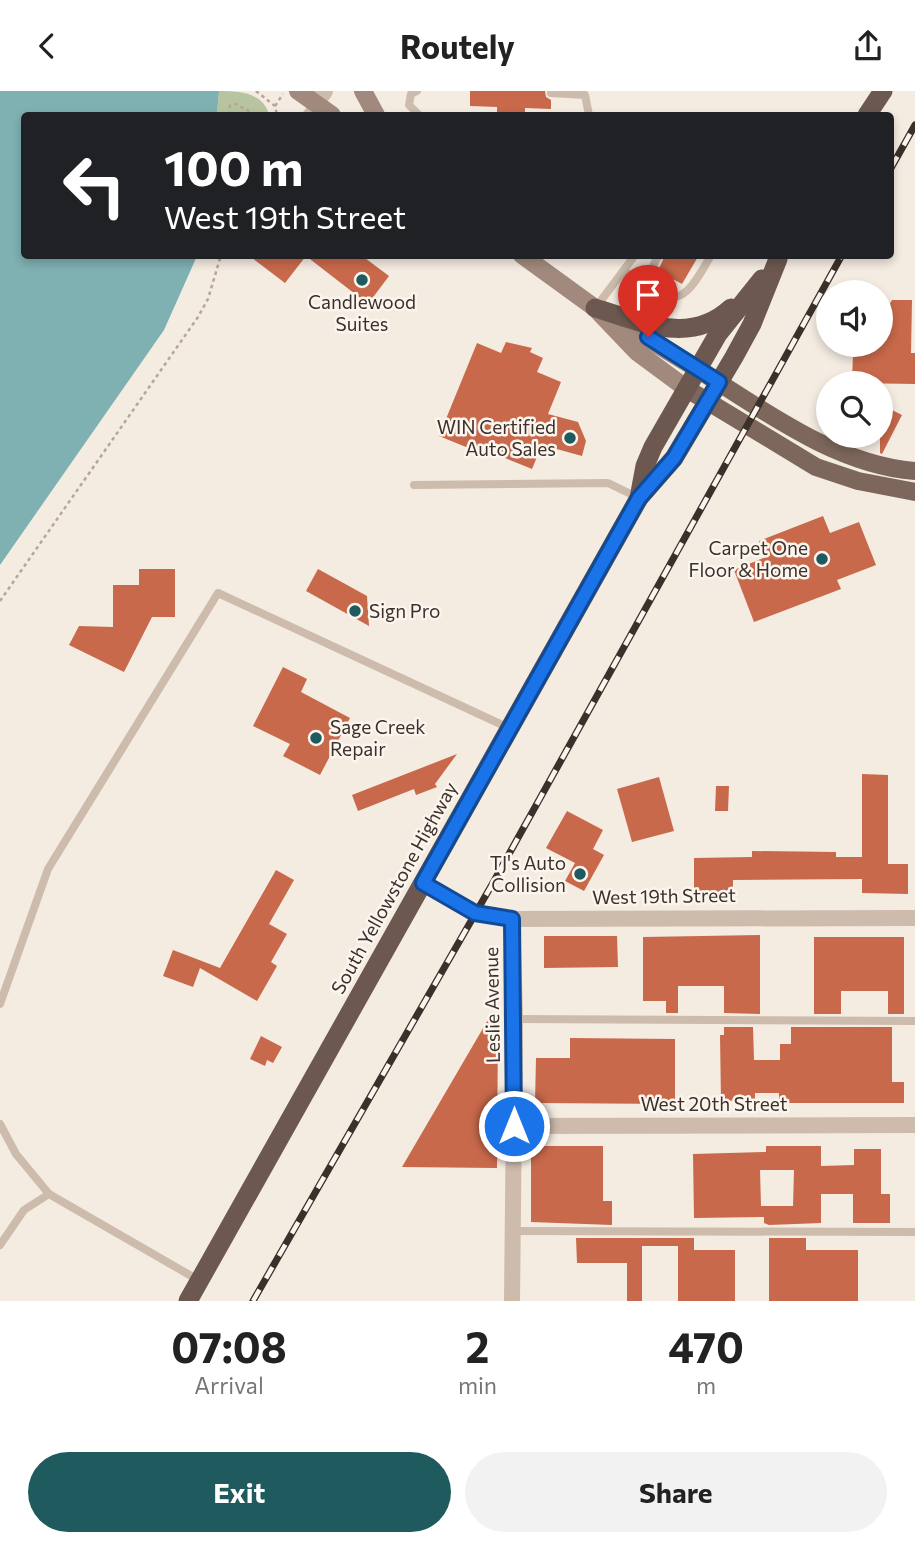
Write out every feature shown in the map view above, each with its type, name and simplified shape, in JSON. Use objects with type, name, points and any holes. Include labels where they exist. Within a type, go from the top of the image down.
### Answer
[{"type":"highway","points":[[869,112],[883,91]]},
{"type":"highway","points":[[595,309],[656,325],[693,330],[727,311],[776,259]]},
{"type":"highway","name":"South Yellowstone Highway","points":[[639,498],[645,466],[653,447],[730,317],[776,259]]},
{"type":"highway","name":"South Yellowstone Highway","points":[[188,1301],[639,498],[674,458],[752,324],[777,259]]},
{"type":"main road","points":[[298,91],[315,103]]},
{"type":"main road","points":[[363,91],[374,112]]},
{"type":"main road","points":[[527,259],[595,309],[648,337],[824,443],[877,463],[915,471]]},
{"type":"main road","points":[[595,309],[637,352],[687,389],[799,459],[853,480],[915,492]]},
{"type":"main road","points":[[853,480],[876,476],[915,481]]},
{"type":"street","name":"West 19th Street","points":[[423,883],[475,913],[512,919],[915,918]]},
{"type":"street","name":"Leslie Avenue","points":[[512,919],[512,1301]]},
{"type":"street","name":"West 20th Street","points":[[514,1126],[915,1125]]},
{"type":"lane","points":[[416,112],[409,105],[411,94],[417,91]]},
{"type":"lane","points":[[551,93],[585,95],[588,112]]},
{"type":"lane","points":[[595,309],[632,259]]},
{"type":"lane","points":[[643,283],[657,259]]},
{"type":"lane","points":[[625,271],[664,295],[689,293],[709,259]]},
{"type":"lane","points":[[414,485],[608,483],[639,498]]},
{"type":"lane","points":[[0,1004],[48,869],[218,593],[510,728]]},
{"type":"lane","points":[[514,1019],[915,1021]]},
{"type":"lane","points":[[0,1124],[16,1154],[49,1194],[200,1281]]},
{"type":"lane","points":[[0,1245],[24,1210],[49,1194]]},
{"type":"lane","points":[[512,1231],[915,1232]]},
{"type":"path","points":[[256,91],[275,106],[277,112]]},
{"type":"path","points":[[275,106],[285,91]]},
{"type":"path","points":[[229,112],[230,105],[236,104],[251,112]]},
{"type":"path","points":[[0,601],[198,317],[208,299],[220,259]]},
{"type":"green space","points":[[219,91],[256,97],[268,112],[217,112]]},
{"type":"water","points":[[0,91],[219,91],[217,112],[21,112],[21,259],[196,259],[164,330],[0,565]]},
{"type":"building","points":[[470,91],[545,91],[546,97],[551,100],[551,109],[525,108],[525,112],[497,112],[497,107],[470,106]]},
{"type":"building","name":"Candlewood Suites","points":[[253,259],[304,259],[285,283]]},
{"type":"building","name":"Candlewood Suites","points":[[310,259],[366,259],[389,276],[368,304]]},
{"type":"building","points":[[663,259],[697,259],[682,284],[658,271]]},
{"type":"building","points":[[893,300],[912,300],[911,353],[915,353],[915,384],[893,384],[893,371],[852,371],[853,357],[893,357]]},
{"type":"building","points":[[506,342],[532,348],[530,352],[543,358],[537,372],[561,382],[548,414],[578,422],[586,441],[582,456],[542,445],[532,469],[495,454],[493,458],[439,436],[477,343],[501,353]]},
{"type":"building","points":[[893,410],[902,415],[893,433]]},
{"type":"building","points":[[823,516],[830,533],[859,522],[876,565],[837,580],[841,589],[754,622],[734,570],[766,557],[759,541]]},
{"type":"building","points":[[139,569],[175,569],[175,617],[152,617],[124,672],[69,645],[79,626],[113,627],[113,585],[139,585]]},
{"type":"building","name":"Sign Pro","points":[[318,569],[367,596],[369,626],[306,591]]},
{"type":"building","points":[[283,667],[307,679],[301,692],[350,718],[320,775],[283,756],[290,744],[253,726]]},
{"type":"building","points":[[457,754],[435,784],[437,787],[416,795],[414,789],[358,811],[352,795]]},
{"type":"building","points":[[862,774],[888,775],[888,864],[908,864],[908,894],[862,893],[862,879],[733,880],[733,892],[694,892],[694,858],[752,857],[752,851],[836,852],[836,857],[862,857]]},
{"type":"building","points":[[659,777],[674,831],[632,842],[617,789]]},
{"type":"building","points":[[716,786],[729,786],[728,811],[715,811]]},
{"type":"building","points":[[567,811],[603,830],[593,849],[604,855],[584,891],[565,881],[575,863],[546,848]]},
{"type":"building","points":[[276,870],[294,880],[269,924],[287,934],[271,962],[277,966],[257,1001],[200,968],[193,987],[163,976],[173,950],[220,968]]},
{"type":"building","points":[[760,935],[760,1014],[724,1013],[724,986],[678,986],[678,1013],[666,1013],[666,1001],[643,1001],[643,937]]},
{"type":"building","points":[[544,936],[617,936],[618,967],[544,968]]},
{"type":"building","points":[[814,937],[904,937],[904,1014],[888,1014],[888,991],[841,991],[841,1014],[814,1014]]},
{"type":"building","points":[[489,1018],[498,1019],[497,1168],[402,1167]]},
{"type":"building","points":[[724,1027],[753,1027],[754,1060],[780,1060],[780,1044],[791,1044],[791,1027],[892,1027],[892,1082],[904,1082],[904,1103],[779,1103],[779,1093],[755,1093],[755,1100],[721,1101],[720,1035],[724,1035]]},
{"type":"building","points":[[261,1036],[282,1047],[273,1063],[267,1060],[265,1066],[250,1059]]},
{"type":"building","points":[[570,1038],[675,1039],[675,1104],[535,1103],[536,1058],[570,1058]]},
{"type":"building","points":[[531,1146],[603,1146],[603,1201],[612,1201],[612,1225],[531,1222]]},
{"type":"building","points":[[766,1146],[821,1146],[821,1166],[854,1165],[854,1149],[881,1149],[881,1194],[890,1194],[890,1223],[853,1223],[853,1194],[821,1194],[821,1223],[769,1225],[764,1223],[764,1217],[694,1218],[693,1154],[766,1152]],"holes":[[[760,1170],[794,1170],[793,1206],[761,1206]]]},
{"type":"building","points":[[576,1238],[694,1238],[694,1250],[735,1250],[735,1301],[678,1301],[678,1246],[642,1246],[642,1301],[627,1301],[627,1263],[577,1263]]},
{"type":"building","points":[[769,1238],[806,1238],[806,1250],[858,1250],[858,1301],[769,1301]]},
{"type":"railway","points":[[894,163],[915,125]]},
{"type":"railway","points":[[253,1301],[494,881],[840,259]]},
{"type":"place","name":"Candlewood Suites","points":[[362,280]]},
{"type":"place","name":"WIN Certified Auto Sales","points":[[570,438]]},
{"type":"place","name":"Carpet One Floor & Home","points":[[822,559]]},
{"type":"place","name":"Sign Pro","points":[[355,611]]},
{"type":"place","name":"Sage Creek Repair","points":[[316,738]]},
{"type":"place","name":"TJ's Auto Collision","points":[[580,874]]},
{"type":"route","points":[[514,1126],[512,919],[475,913],[423,883],[639,498],[674,458],[719,382],[648,337]]}]
